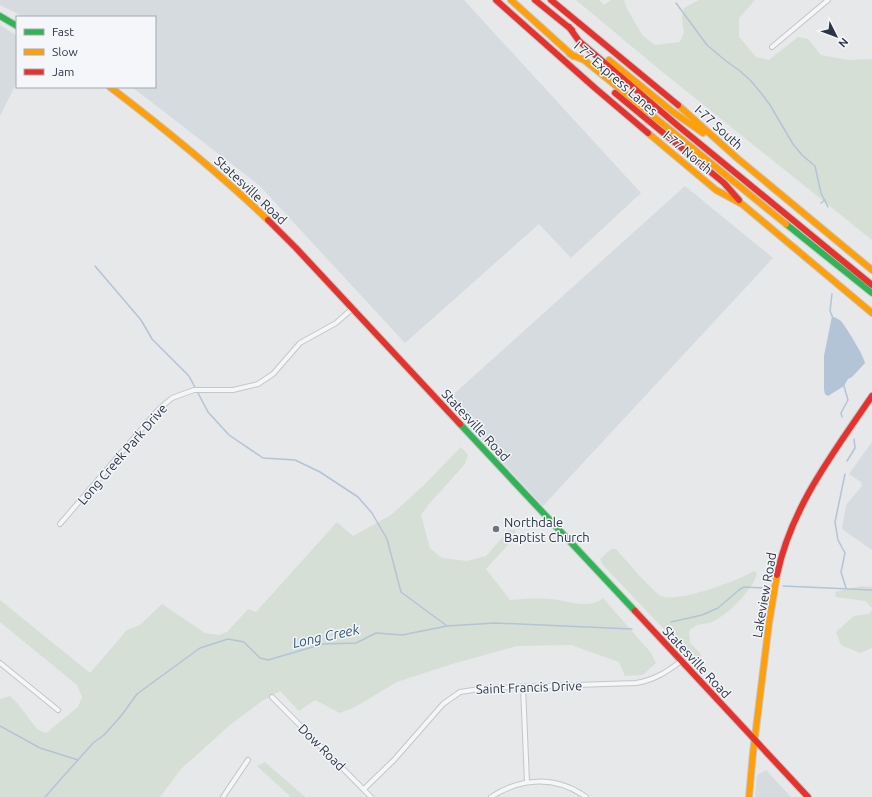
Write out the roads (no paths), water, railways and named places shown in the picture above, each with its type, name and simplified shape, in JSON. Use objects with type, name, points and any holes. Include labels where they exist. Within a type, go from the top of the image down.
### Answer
[{"type":"main road","name":"I-77 North","points":[[496,0],[589,84],[716,190],[742,204],[872,313]]},
{"type":"main road","name":"I 77 Express Lanes","points":[[511,0],[570,54],[635,110],[724,183],[742,204]]},
{"type":"main road","name":"I 77 Express Lanes","points":[[535,0],[673,112],[737,158]]},
{"type":"main road","name":"I-77 South","points":[[551,0],[667,95],[737,158],[872,270]]},
{"type":"main road","points":[[0,16],[16,25]]},
{"type":"main road","points":[[569,27],[579,41],[664,115],[872,285]]},
{"type":"main road","points":[[570,54],[584,60],[872,293]]},
{"type":"main road","name":"Statesville Road","points":[[111,88],[219,174],[283,234],[808,797]]},
{"type":"main road","name":"Lakeview Road","points":[[749,797],[750,772],[756,741],[774,592],[779,565],[786,541],[794,521],[813,486],[872,396]]},
{"type":"street","points":[[772,46],[828,0]]},
{"type":"street","name":"Long Creek Park Drive","points":[[60,524],[155,414],[172,398],[194,390],[233,390],[258,384],[273,374],[300,343],[336,323],[353,308]]},
{"type":"street","name":"Saint Francis Drive","points":[[364,790],[394,760],[443,704],[460,692],[486,688],[628,684],[645,682],[660,676],[681,661]]},
{"type":"street","points":[[0,663],[58,710]]},
{"type":"street","points":[[523,687],[527,782]]},
{"type":"street","name":"Dow Road","points":[[272,697],[371,797]]},
{"type":"street","points":[[223,797],[248,760]]},
{"type":"street","points":[[491,797],[508,788],[527,782],[545,782],[564,785],[586,797]]},
{"type":"water","points":[[832,316],[840,320],[851,335],[865,363],[852,377],[848,379],[844,386],[828,396],[825,394],[824,390],[824,356]]},
{"type":"waterway","points":[[676,3],[707,45],[751,81],[770,105],[793,144],[802,155],[815,166],[821,193],[828,207]]},
{"type":"waterway","points":[[821,203],[825,200]]},
{"type":"waterway","points":[[95,266],[141,320],[152,339],[189,376],[208,412],[229,435],[263,458],[295,460],[320,472],[358,497],[372,513],[387,539],[401,592],[447,626]]},
{"type":"waterway","points":[[832,294],[830,311],[833,318]]},
{"type":"waterway","points":[[842,417],[841,413],[848,400],[844,386]]},
{"type":"waterway","points":[[847,461],[855,448],[854,439]]},
{"type":"waterway","points":[[845,474],[835,522],[838,540],[845,553],[841,572],[846,588]]},
{"type":"waterway","name":"Long Creek","points":[[783,586],[872,590]]},
{"type":"waterway","name":"Long Creek","points":[[671,622],[702,615],[718,608],[744,587],[765,588]]},
{"type":"waterway","name":"Long Creek","points":[[45,797],[93,743],[104,735],[121,716],[137,694],[200,648],[228,639],[244,642],[260,658],[268,660],[323,644],[356,643],[376,633],[402,635],[447,626],[495,623],[632,629]]},
{"type":"waterway","points":[[0,726],[40,748],[78,760]]},
{"type":"place","name":"Northdale Baptist Church","points":[[496,529]]}]
